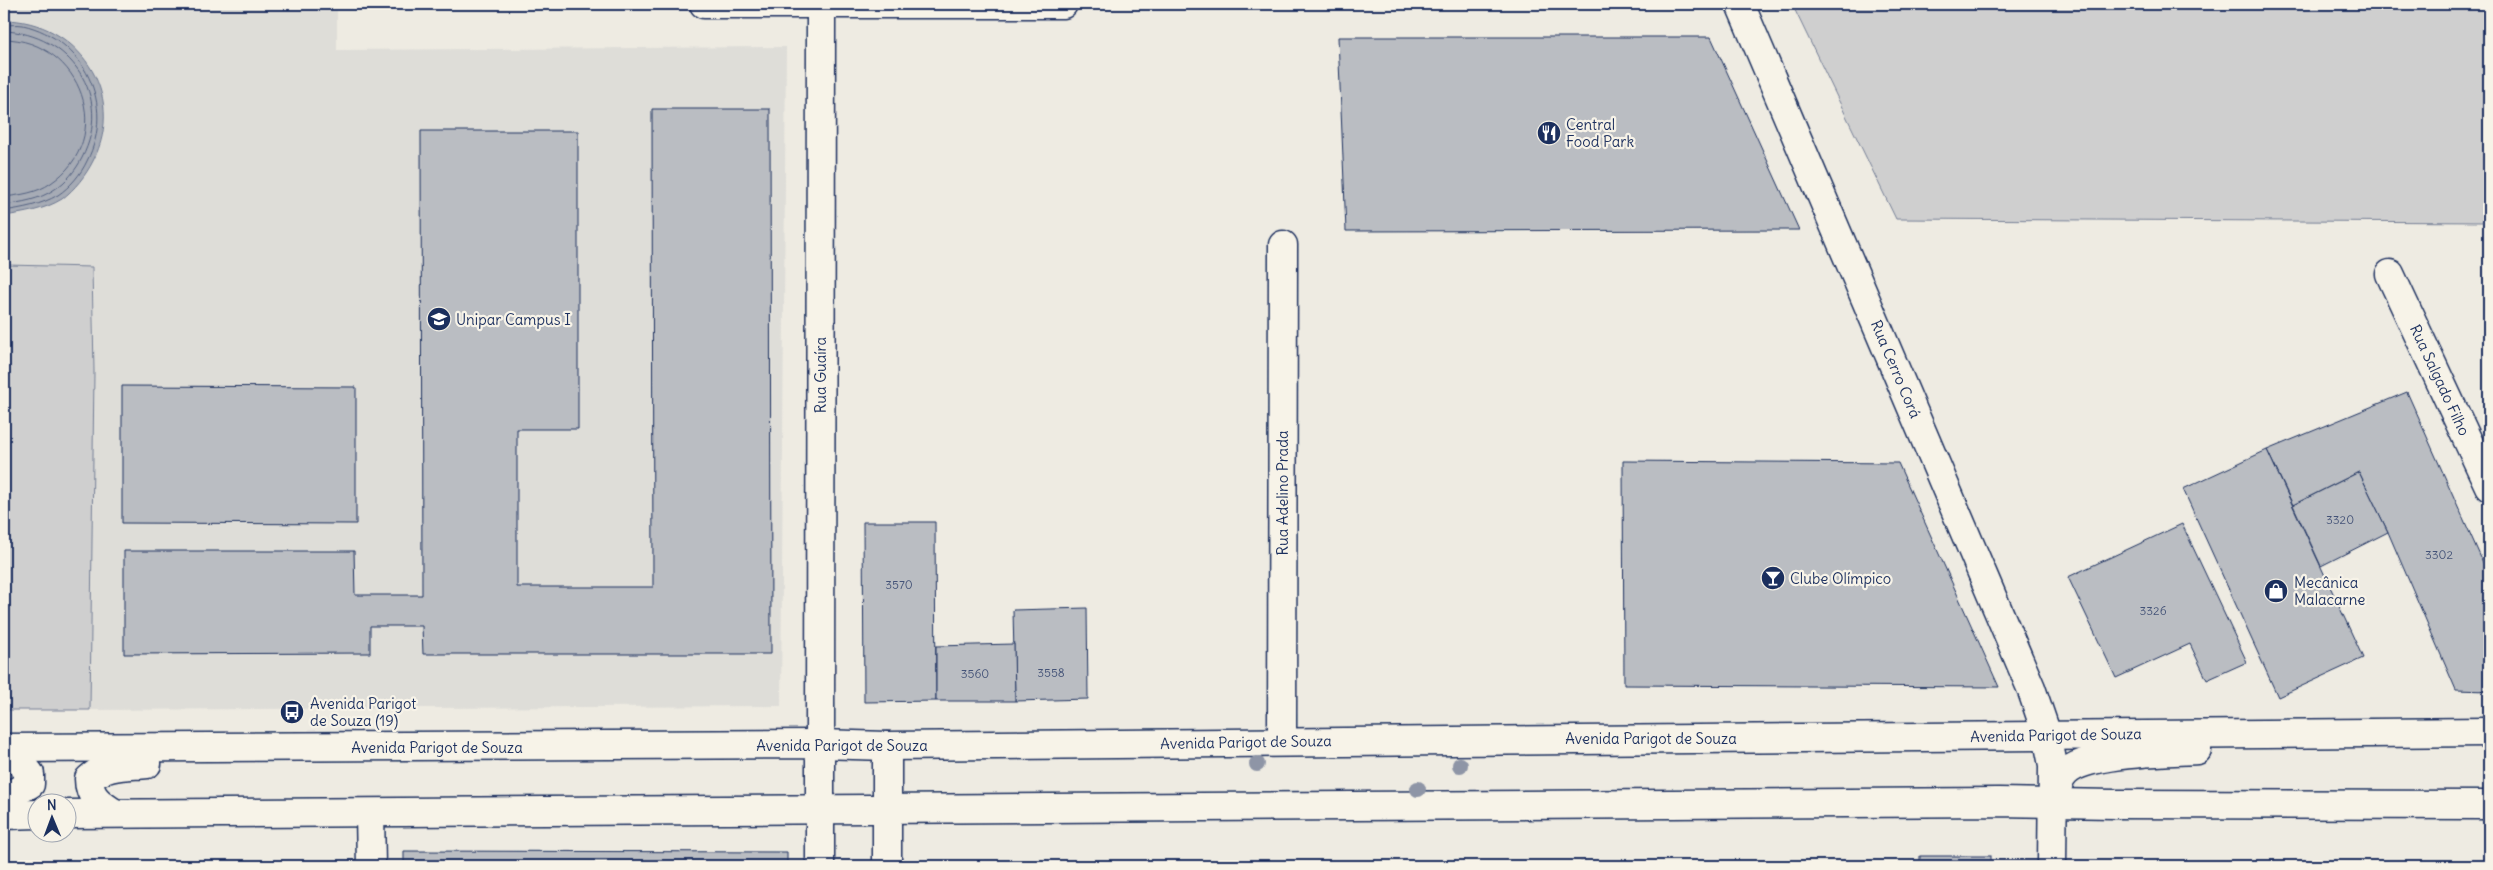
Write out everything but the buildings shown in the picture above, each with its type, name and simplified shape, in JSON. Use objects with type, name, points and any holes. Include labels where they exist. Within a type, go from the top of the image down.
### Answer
[{"type":"main road","points":[[704,4],[1063,4]]},
{"type":"main road","name":"Rua Cerro Corá","points":[[1740,4],[2031,688],[2047,735],[2053,765],[2054,803]]},
{"type":"main road","name":"Rua Guaíra","points":[[820,810],[821,5]]},
{"type":"main road","name":"Rua Adelino Prada","points":[[1282,741],[1283,245]]},
{"type":"main road","name":"Rua Salgado Filho","points":[[2390,274],[2489,486]]},
{"type":"main road","name":"Avenida Parigot de Souza","points":[[4,748],[820,744],[887,746],[1282,741],[2489,732]]},
{"type":"main road","points":[[2052,866],[2054,803],[2062,777],[2072,769],[2096,758],[2212,749],[2312,733]]},
{"type":"main road","points":[[886,866],[887,746]]},
{"type":"main road","points":[[114,813],[98,802],[89,790],[90,779],[99,771],[112,767],[222,760],[300,748]]},
{"type":"main road","points":[[4,753],[18,759],[30,774],[30,784],[4,798]]},
{"type":"main road","points":[[78,814],[2000,802],[2489,805]]},
{"type":"main road","points":[[820,810],[820,866]]},
{"type":"main road","points":[[370,813],[371,866]]},
{"type":"main road","points":[[4,815],[28,814]]},
{"type":"shaded area","name":"Unipar Campus I","points":[[4,4],[337,4],[337,50],[786,47],[781,706],[90,710],[94,371],[93,267],[4,267]]},
{"type":"shaded area","points":[[1792,4],[2489,4],[2489,222],[1896,219]]},
{"type":"shaded area","points":[[7,265],[92,267],[94,371],[90,710],[4,710],[4,267]]},
{"type":"water","points":[[4,20],[30,23],[54,33],[73,47],[89,65],[99,87],[104,111],[102,136],[93,161],[84,177],[76,186],[62,199],[48,206],[4,216]]},
{"type":"place","name":"Central Food Park","points":[[1549,133]]},
{"type":"place","name":"Unipar Campus I","points":[[439,319]]},
{"type":"place","name":"Clube Olímpico","points":[[1773,578]]},
{"type":"place","name":"Mecânica Malacarne","points":[[2276,591]]},
{"type":"place","name":"Avenida Parigot de Souza (19)","points":[[292,712]]}]
